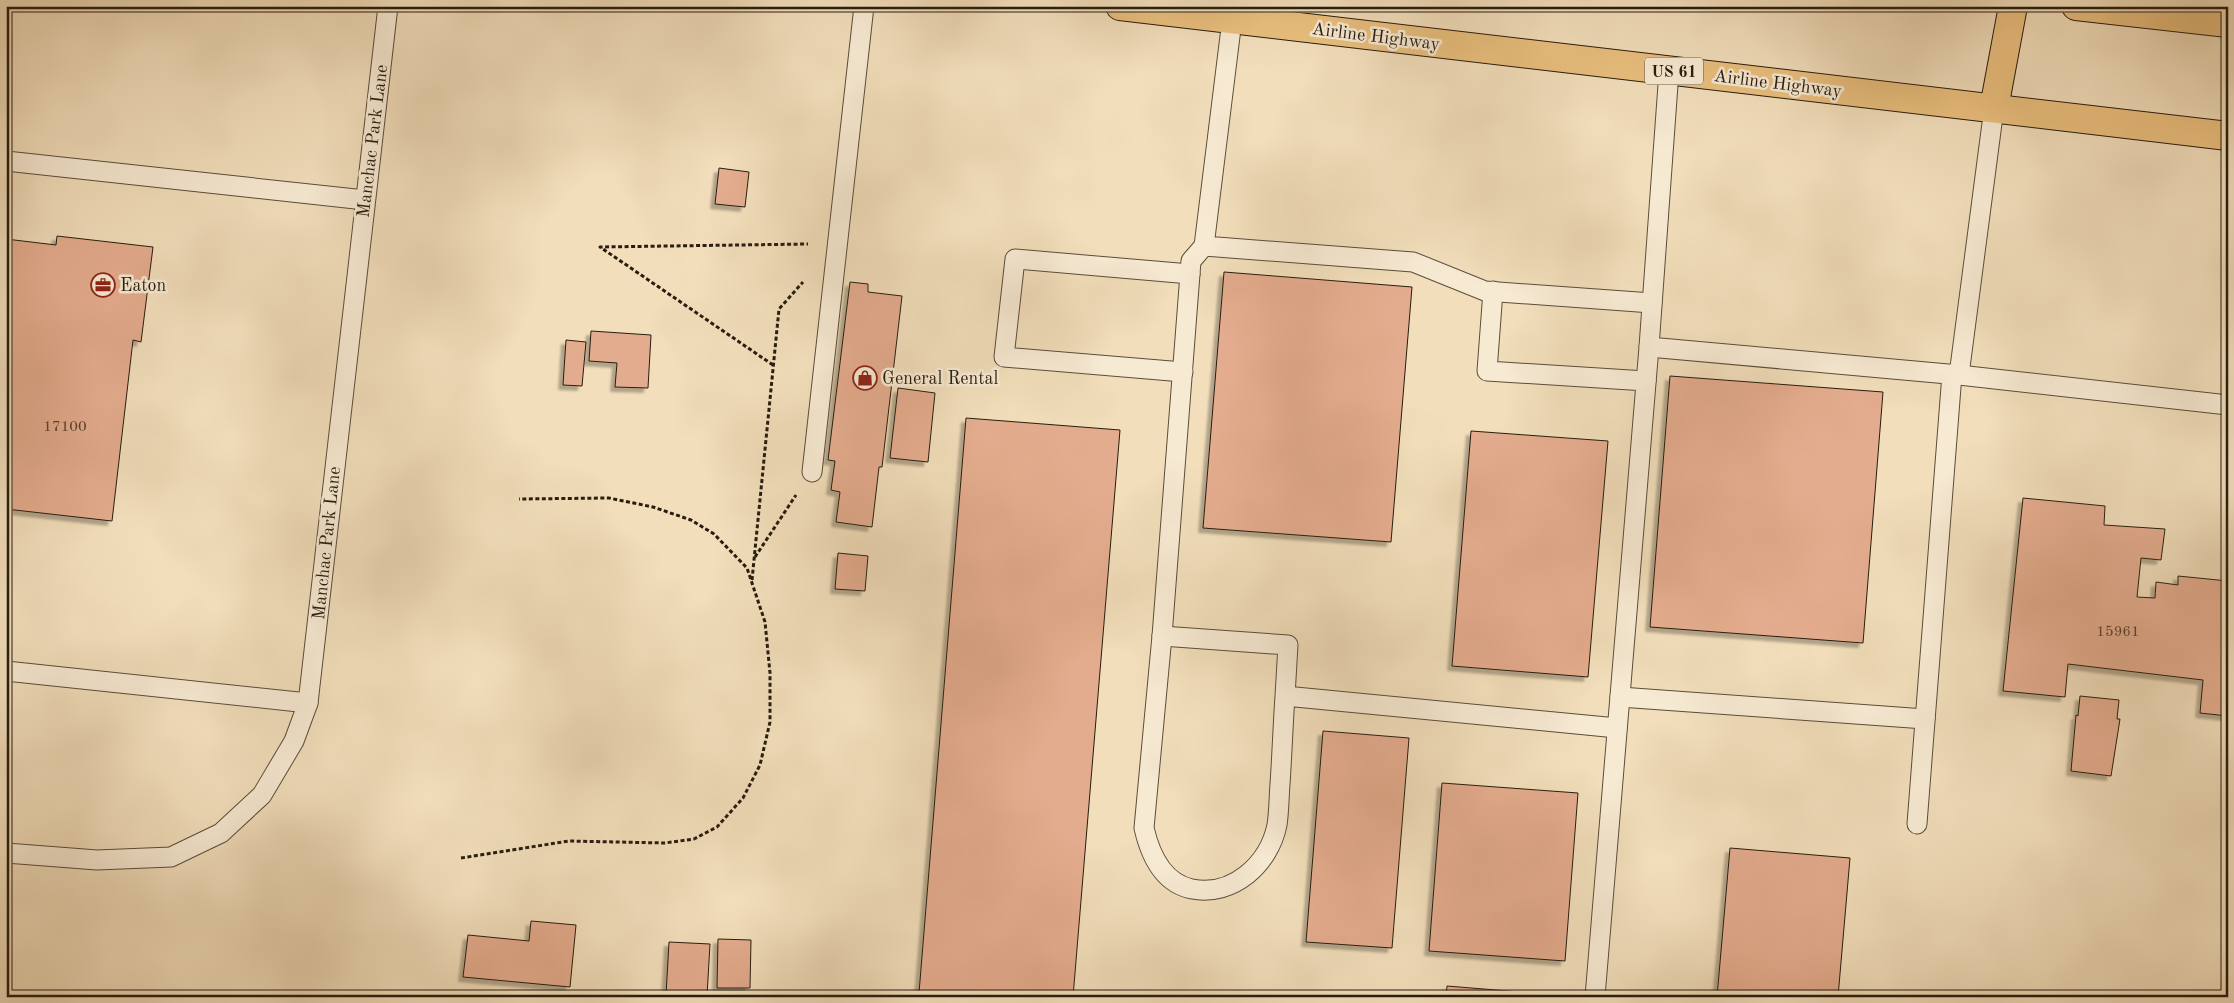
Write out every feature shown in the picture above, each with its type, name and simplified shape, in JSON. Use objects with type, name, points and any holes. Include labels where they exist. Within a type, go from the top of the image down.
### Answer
[{"type":"highway","name":"Airline Highway","points":[[1120,6],[2228,136]]},
{"type":"highway","points":[[1994,108],[2013,6]]},
{"type":"highway","points":[[2076,6],[2228,23]]},
{"type":"lane","name":"Manchac Park Lane","points":[[6,853],[97,860],[171,857],[221,833],[262,795],[294,741],[308,703],[388,6]]},
{"type":"lane","points":[[812,472],[864,6]]},
{"type":"lane","points":[[1162,636],[1288,645],[1277,825],[1267,852],[1238,882],[1222,889],[1200,890],[1182,887],[1161,870],[1149,851],[1144,828],[1162,636],[1190,274],[1192,261],[1204,246],[1232,20]]},
{"type":"lane","points":[[1595,997],[1649,348],[1669,71]]},
{"type":"lane","points":[[1917,824],[1956,374],[1994,108]]},
{"type":"lane","points":[[6,161],[365,200]]},
{"type":"lane","points":[[1204,246],[1413,262],[1485,290],[1652,303]]},
{"type":"lane","points":[[1183,372],[1004,357],[1015,259],[1190,274]]},
{"type":"lane","points":[[1493,291],[1487,371],[1646,382]]},
{"type":"lane","points":[[1649,348],[1956,374],[2228,405]]},
{"type":"lane","points":[[6,671],[308,703]]},
{"type":"lane","points":[[1286,696],[1618,728]]},
{"type":"lane","points":[[1620,697],[1925,719]]},
{"type":"path","points":[[752,583],[779,309],[836,244]]},
{"type":"path","points":[[773,365],[600,247],[836,244]]},
{"type":"path","points":[[754,557],[812,472]]},
{"type":"path","points":[[461,858],[569,841],[665,843],[694,839],[717,828],[743,798],[760,765],[770,722],[770,673],[765,622],[747,568],[714,534],[691,520],[653,507],[609,498],[519,499]]},
{"type":"building","points":[[719,168],[749,172],[745,207],[715,204]]},
{"type":"building","points":[[57,236],[153,247],[141,342],[133,340],[112,521],[6,509],[6,239],[56,245]]},
{"type":"building","points":[[1224,272],[1412,287],[1391,542],[1203,528]]},
{"type":"building","name":"General Rental","points":[[850,282],[868,284],[868,292],[902,296],[882,467],[879,467],[872,527],[836,522],[840,492],[831,490],[835,461],[828,460]]},
{"type":"building","points":[[591,331],[651,335],[648,388],[615,387],[617,363],[589,361]]},
{"type":"building","points":[[566,340],[586,342],[582,386],[563,385]]},
{"type":"building","points":[[1670,376],[1883,392],[1863,643],[1650,627]]},
{"type":"building","points":[[898,388],[935,393],[928,462],[890,458]]},
{"type":"building","points":[[966,418],[1120,430],[1073,997],[962,997],[919,993]]},
{"type":"building","points":[[1471,431],[1608,441],[1588,677],[1452,666]]},
{"type":"building","points":[[2023,498],[2105,506],[2104,525],[2165,529],[2161,560],[2141,558],[2137,597],[2155,598],[2156,582],[2178,585],[2178,576],[2228,581],[2228,716],[2200,713],[2203,680],[2068,664],[2065,697],[2003,691]]},
{"type":"building","points":[[838,553],[868,556],[865,591],[835,589]]},
{"type":"building","points":[[2080,696],[2119,700],[2117,719],[2120,719],[2111,776],[2071,771],[2076,715],[2078,716]]},
{"type":"building","points":[[1323,731],[1409,738],[1392,948],[1306,942]]},
{"type":"building","points":[[1442,783],[1578,793],[1565,961],[1429,951]]},
{"type":"building","points":[[1730,848],[1850,858],[1838,997],[1717,997]]},
{"type":"building","points":[[531,921],[576,925],[570,987],[463,977],[468,935],[529,941]]},
{"type":"building","points":[[718,939],[751,940],[750,988],[717,988]]},
{"type":"building","points":[[669,942],[710,944],[707,996],[666,995]]},
{"type":"building","points":[[1447,986],[1557,995],[1557,997],[1446,997]]},
{"type":"place","name":"Eaton","points":[[103,285]]},
{"type":"place","name":"General Rental","points":[[865,378]]}]
